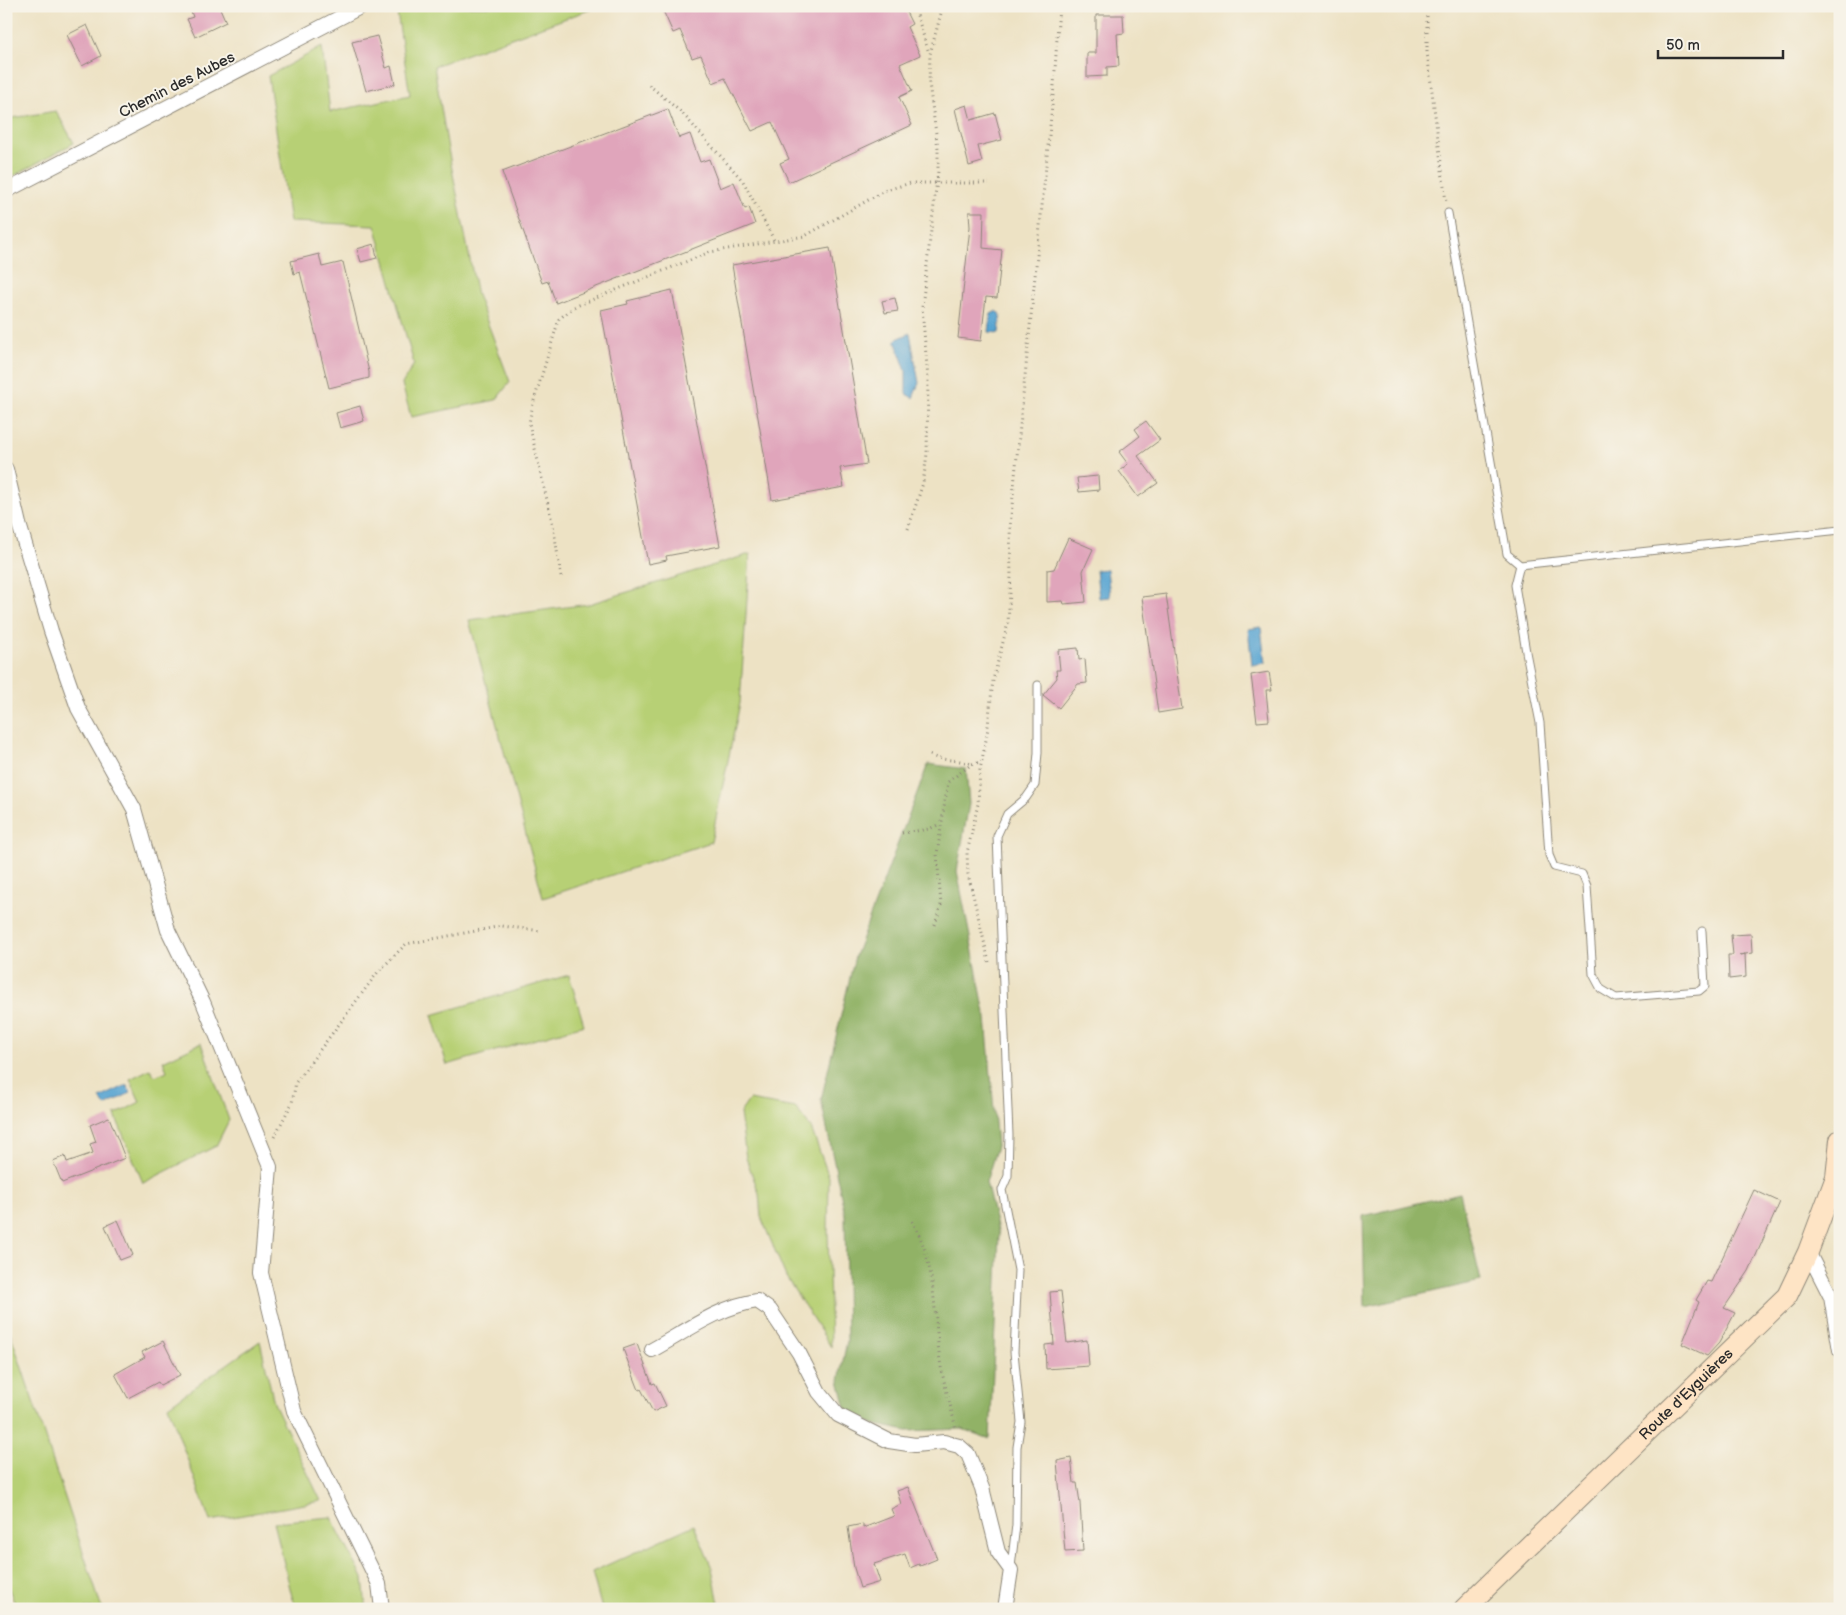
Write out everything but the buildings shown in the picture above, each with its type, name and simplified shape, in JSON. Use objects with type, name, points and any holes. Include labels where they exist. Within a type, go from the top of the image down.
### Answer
[{"type":"main road","name":"Route d'Eyguières","points":[[1464,1609],[1788,1296],[1808,1252],[1836,1177],[1840,1140]]},
{"type":"street","name":"Chemin des Aubes","points":[[6,191],[362,6]]},
{"type":"street","points":[[6,469],[19,524],[51,631],[78,708],[134,809],[168,930],[204,1002],[270,1167],[261,1273],[294,1411],[379,1584],[382,1609]]},
{"type":"street","points":[[1808,1252],[1831,1297],[1840,1350]]},
{"type":"street","points":[[652,1350],[725,1310],[742,1303],[758,1301],[770,1310],[798,1353],[819,1392],[838,1415],[889,1441],[915,1444],[944,1442],[959,1446],[968,1454],[982,1488],[998,1552],[1010,1570],[1005,1609]]},
{"type":"lane","points":[[1448,212],[1507,554],[1520,565],[1840,530]]},
{"type":"lane","points":[[1520,565],[1515,585],[1540,723],[1549,855],[1554,867],[1582,874],[1587,886],[1593,974],[1601,989],[1616,998],[1698,991],[1705,986],[1702,931]]},
{"type":"lane","points":[[1010,1570],[1016,1525],[1017,1448],[1021,1422],[1014,1352],[1018,1270],[1002,1190],[1008,1176],[1009,1135],[1003,1026],[1005,983],[997,836],[1007,814],[1026,798],[1035,785],[1038,753],[1038,685]]},
{"type":"path","points":[[914,6],[930,54]]},
{"type":"path","points":[[908,529],[923,483],[927,454],[928,379],[922,307],[937,183],[938,148],[929,83],[930,54],[943,6]]},
{"type":"path","points":[[992,971],[968,874],[967,853],[978,804],[993,680],[1008,623],[1010,526],[1054,86],[1059,6]]},
{"type":"path","points":[[1427,6],[1427,52],[1448,212]]},
{"type":"path","points":[[649,85],[682,113],[743,181],[775,242]]},
{"type":"path","points":[[561,577],[554,530],[530,423],[532,404],[559,319],[574,307],[710,252],[805,236],[886,190],[912,182],[989,183]]},
{"type":"path","points":[[930,755],[939,760],[959,759],[972,764]]},
{"type":"path","points":[[934,925],[941,905],[937,854],[940,823],[948,782],[972,764],[982,762]]},
{"type":"path","points":[[902,833],[929,829],[940,823]]},
{"type":"path","points":[[266,1155],[292,1103],[296,1082],[378,972],[406,944],[502,926],[542,931]]},
{"type":"path","points":[[912,1222],[921,1237],[933,1283],[942,1368],[959,1446]]},
{"type":"green space","points":[[396,6],[597,7],[434,66],[448,149],[477,295],[510,382],[496,400],[411,417],[402,384],[414,364],[375,225],[290,222],[268,76],[322,47],[330,112],[410,95]]},
{"type":"green space","points":[[56,111],[74,143],[6,180],[6,119]]},
{"type":"green space","points":[[750,554],[740,703],[711,842],[543,898],[469,620],[589,604]]},
{"type":"green space","points":[[928,764],[966,769],[969,804],[957,871],[986,1018],[997,1146],[986,1182],[999,1235],[990,1439],[962,1429],[907,1431],[873,1424],[847,1412],[839,1380],[847,1341],[845,1215],[821,1100],[855,956]]},
{"type":"green space","points":[[569,975],[584,1025],[447,1065],[432,1015]]},
{"type":"green space","points":[[201,1043],[229,1120],[216,1146],[143,1183],[115,1115],[140,1102],[130,1079],[150,1069],[155,1076],[167,1071],[163,1061]]},
{"type":"green space","points":[[749,1100],[796,1108],[811,1128],[829,1177],[828,1231],[831,1347],[786,1277],[761,1217],[759,1193],[746,1158],[740,1113]]},
{"type":"green space","points":[[1460,1193],[1481,1281],[1365,1307],[1363,1216]]},
{"type":"green space","points":[[6,1320],[102,1609],[17,1609],[6,1582]]},
{"type":"green space","points":[[260,1341],[274,1403],[321,1501],[210,1521],[168,1406]]},
{"type":"green space","points":[[331,1517],[363,1578],[366,1609],[295,1609],[274,1522]]},
{"type":"green space","points":[[694,1525],[712,1568],[720,1609],[602,1609],[592,1572]]},
{"type":"water","points":[[997,311],[1001,315],[999,333],[989,332],[991,314]]},
{"type":"water","points":[[910,333],[919,383],[913,398],[906,394],[906,371],[895,340]]},
{"type":"water","points":[[1107,569],[1110,597],[1099,598],[1096,570]]},
{"type":"water","points":[[1261,627],[1265,663],[1252,665],[1248,629]]},
{"type":"water","points":[[127,1085],[130,1093],[105,1106],[100,1098]]}]
